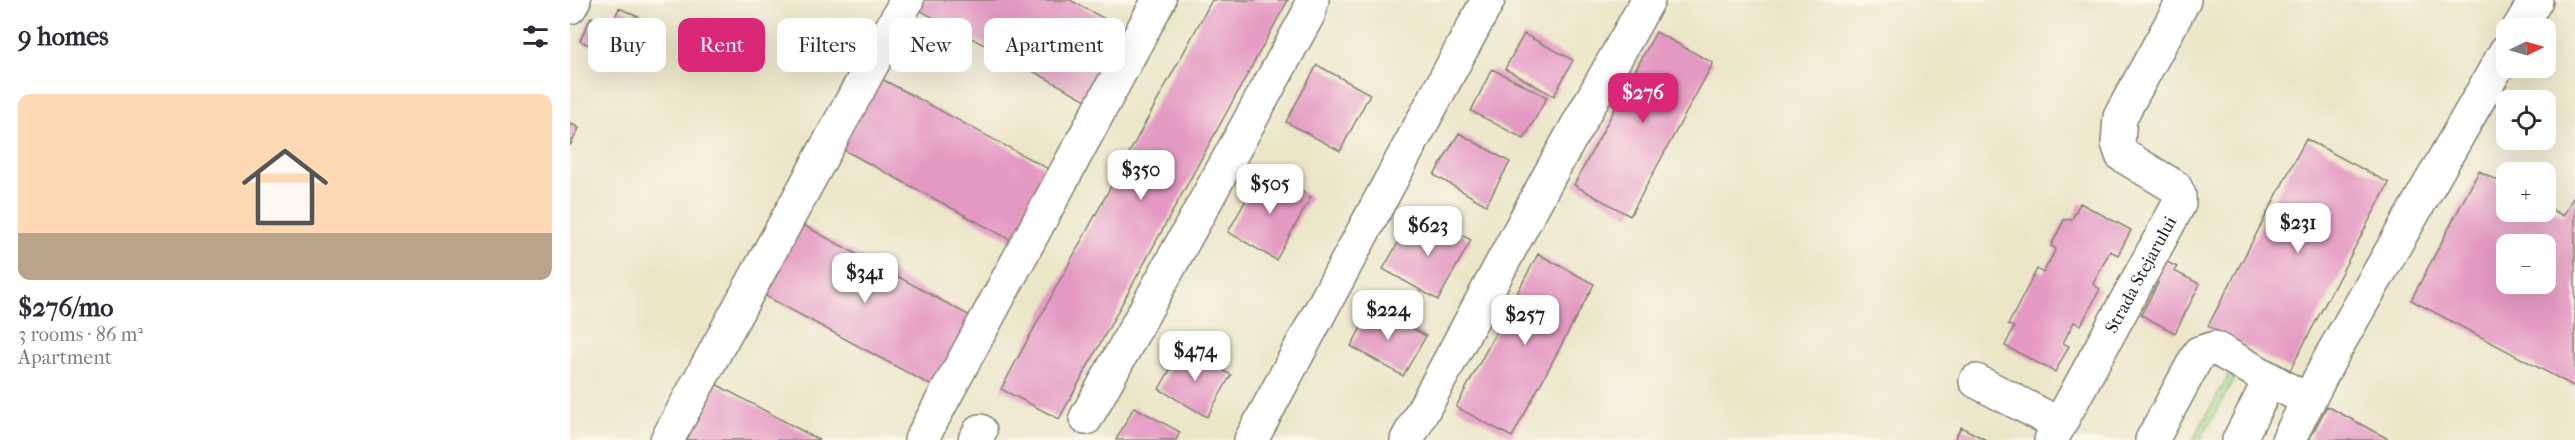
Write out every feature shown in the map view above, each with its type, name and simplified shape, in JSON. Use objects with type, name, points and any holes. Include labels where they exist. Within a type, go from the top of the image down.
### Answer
[{"type":"street","points":[[570,7],[574,0]]},
{"type":"street","points":[[667,440],[907,0]]},
{"type":"street","points":[[921,440],[1159,0]]},
{"type":"street","points":[[1086,418],[1309,13],[1312,0]]},
{"type":"street","points":[[1251,440],[1488,0]]},
{"type":"street","points":[[1407,440],[1549,176],[1648,0]]},
{"type":"street","name":"Strada Stejarului","points":[[2055,432],[2179,204],[2175,187],[2122,155],[2118,131],[2120,117],[2184,0]]},
{"type":"street","points":[[2525,18],[2536,0]]},
{"type":"street","points":[[2288,440],[2496,69]]},
{"type":"street","points":[[2152,440],[2199,353],[2205,349],[2215,348],[2308,401]]},
{"type":"street","points":[[2239,440],[2270,380]]},
{"type":"street","points":[[1976,381],[2055,432]]},
{"type":"green space","points":[[2231,371],[2237,374],[2200,440],[2193,440]]},
{"type":"building","points":[[916,0],[1070,0],[1103,18],[984,18],[984,45],[972,38],[972,18],[934,18],[912,6]]},
{"type":"building","points":[[1212,0],[1288,0],[1059,419],[1001,389]]},
{"type":"building","points":[[619,8],[641,18],[615,18]]},
{"type":"building","points":[[588,24],[588,45],[580,41]]},
{"type":"building","points":[[1656,32],[1713,63],[1630,216],[1574,185]]},
{"type":"building","points":[[1524,34],[1573,60],[1554,96],[1505,69]]},
{"type":"building","points":[[1317,65],[1370,94],[1340,151],[1286,122]]},
{"type":"building","points":[[1492,69],[1547,97],[1524,139],[1471,111]]},
{"type":"building","points":[[1034,72],[1104,72],[1088,101]]},
{"type":"building","points":[[880,78],[1056,173],[1018,244],[842,149]]},
{"type":"building","points":[[570,123],[579,128],[570,146]]},
{"type":"building","points":[[1459,133],[1510,162],[1486,205],[1434,175]]},
{"type":"building","points":[[2306,139],[2389,183],[2290,370],[2208,326]]},
{"type":"building","points":[[1263,170],[1311,197],[1276,260],[1228,232]]},
{"type":"building","points":[[2479,171],[2496,180],[2496,222],[2556,222],[2556,212],[2563,216],[2575,194],[2575,387],[2411,300]]},
{"type":"building","points":[[2080,203],[2131,230],[2118,255],[2110,251],[2093,284],[2100,289],[2081,325],[2074,322],[2063,343],[2069,346],[2055,372],[2005,346],[2014,327],[2008,325],[2037,269],[2043,273],[2056,249],[2051,246],[2064,220],[2072,219]]},
{"type":"building","points":[[1427,215],[1471,240],[1438,300],[1383,269],[1403,234],[1413,240]]},
{"type":"building","points":[[796,221],[972,317],[934,387],[758,292]]},
{"type":"building","points":[[1538,254],[1594,284],[1512,437],[1456,407]]},
{"type":"building","points":[[2163,260],[2177,267],[2174,271],[2200,284],[2175,333],[2141,315],[2158,283],[2153,280]]},
{"type":"building","points":[[1373,306],[1426,336],[1403,376],[1351,346]]},
{"type":"building","points":[[1183,347],[1231,375],[1207,417],[1159,389]]},
{"type":"building","points":[[712,382],[819,440],[681,440]]},
{"type":"building","points":[[2327,406],[2390,440],[2309,440]]},
{"type":"building","points":[[1134,407],[1180,432],[1176,440],[1116,440]]},
{"type":"building","points":[[1961,427],[1986,440],[1954,440]]}]
